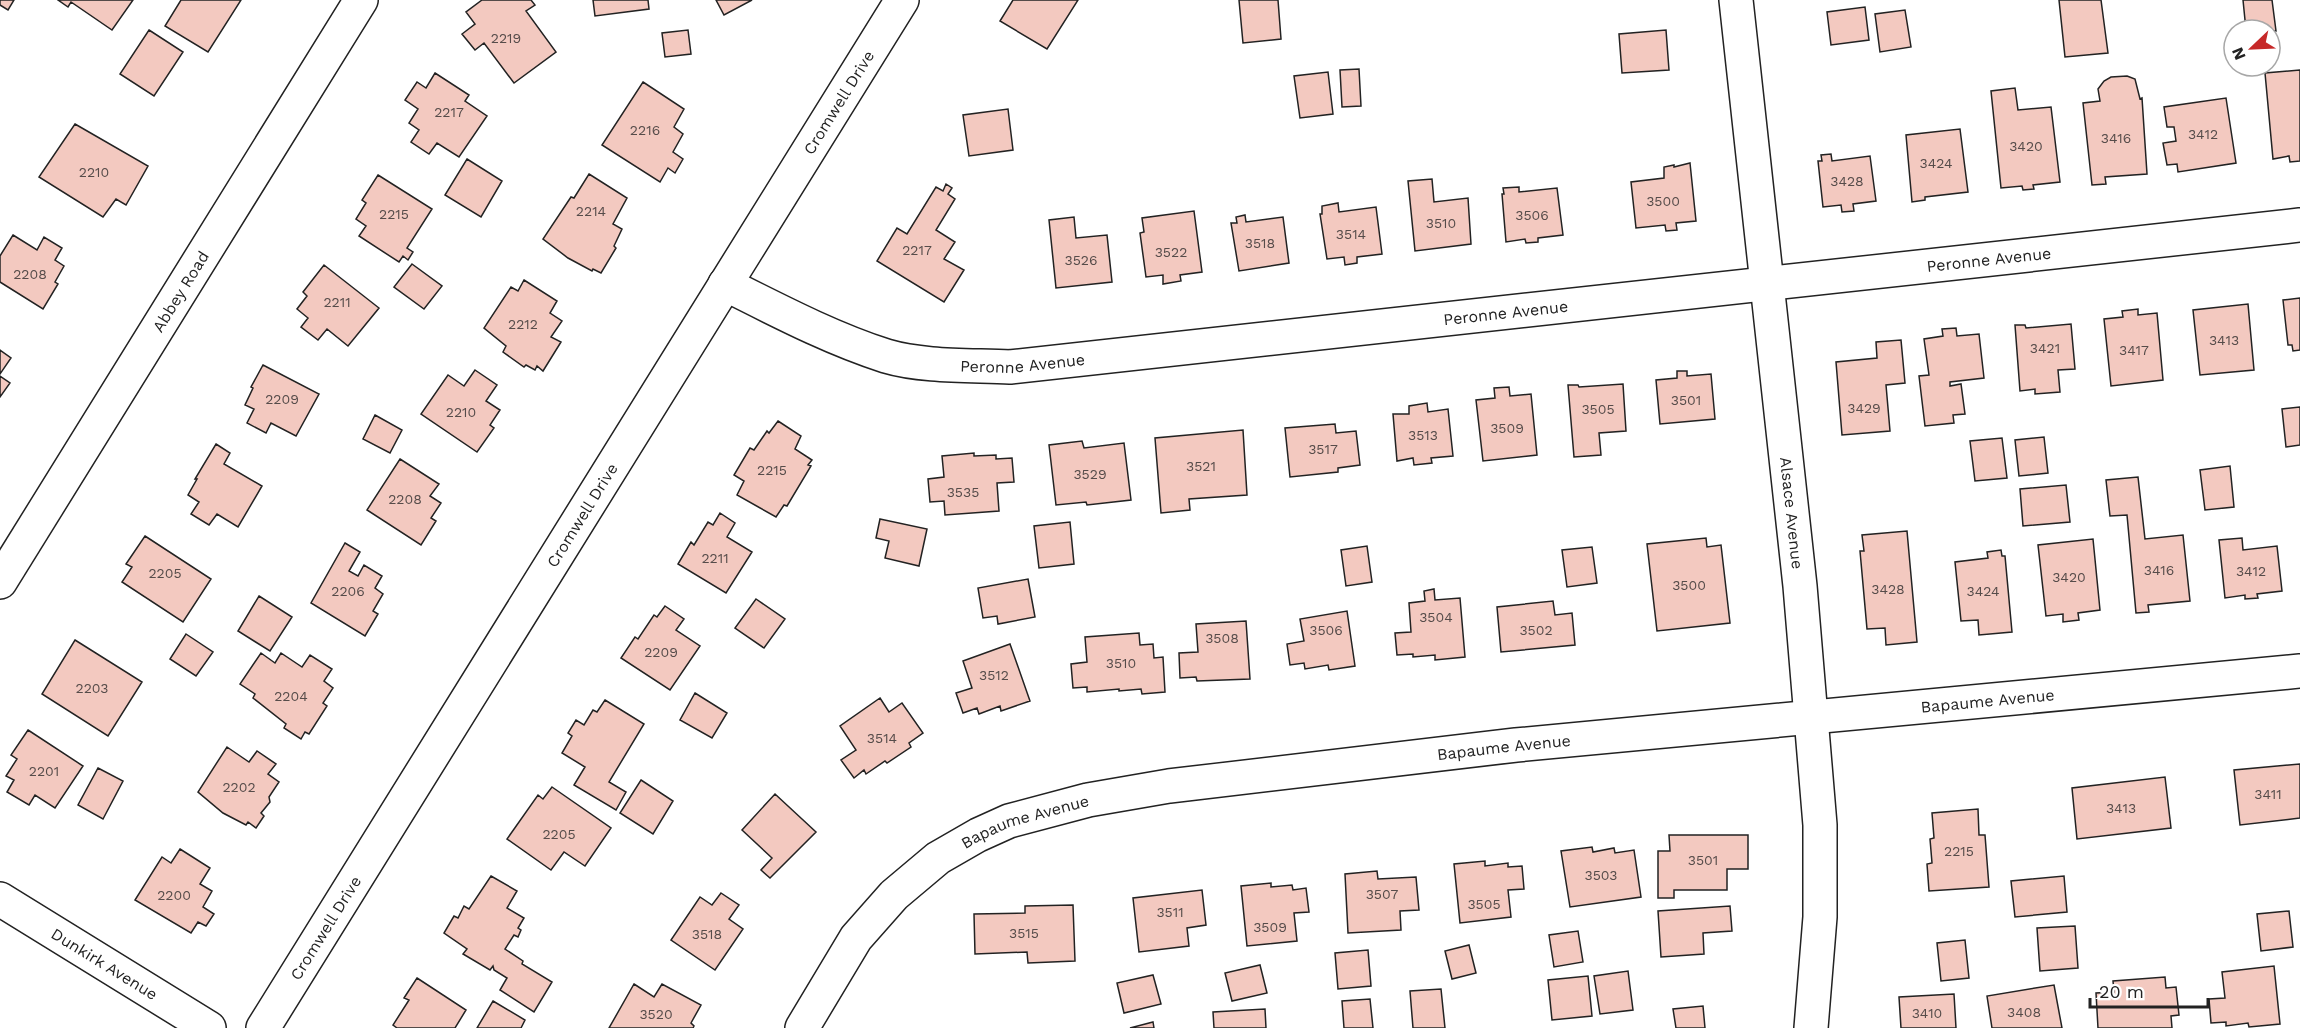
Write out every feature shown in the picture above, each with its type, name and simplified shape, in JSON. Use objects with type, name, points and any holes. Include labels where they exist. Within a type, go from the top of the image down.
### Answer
[{"type":"street","name":"Abbey Road","points":[[0,582],[361,0]]},
{"type":"street","name":"Cromwell Drive","points":[[263,1028],[902,0]]},
{"type":"street","name":"Alsace Avenue","points":[[1736,0],[1800,586],[1820,825],[1820,917],[1811,1028]]},
{"type":"street","name":"Peronne Avenue","points":[[725,284],[810,325],[887,356],[933,363],[1010,367],[2300,225]]},
{"type":"street","name":"Bapaume Avenue","points":[[802,1028],[856,938],[894,895],[938,858],[978,835],[1009,821],[1088,800],[1170,786],[1516,745],[2300,671]]},
{"type":"street","name":"Dunkirk Avenue","points":[[0,899],[208,1028]]},
{"type":"building","points":[[0,0],[14,0],[8,10],[0,5]]},
{"type":"building","points":[[58,0],[133,0],[112,30],[71,2],[68,7]]},
{"type":"building","points":[[181,0],[241,0],[208,52],[165,26]]},
{"type":"building","points":[[482,0],[531,0],[535,5],[526,11],[556,52],[514,83],[484,43],[475,50],[462,34],[475,24],[466,12]]},
{"type":"building","points":[[593,0],[648,0],[649,9],[595,16]]},
{"type":"building","points":[[716,0],[752,0],[724,15]]},
{"type":"building","points":[[1013,0],[1078,0],[1047,49],[1000,21]]},
{"type":"building","points":[[1239,0],[1278,0],[1281,39],[1243,43]]},
{"type":"building","points":[[2059,0],[2101,0],[2108,53],[2065,57]]},
{"type":"building","points":[[2243,0],[2272,0],[2274,18],[2245,18]]},
{"type":"building","points":[[1865,7],[1869,40],[1831,45],[1827,12]]},
{"type":"building","points":[[1905,10],[1911,47],[1880,52],[1875,14]]},
{"type":"building","points":[[149,30],[183,52],[154,96],[120,74]]},
{"type":"building","points":[[688,30],[691,54],[665,57],[662,33]]},
{"type":"building","points":[[1666,30],[1669,70],[1622,73],[1619,34]]},
{"type":"building","points":[[1359,69],[1361,106],[1342,107],[1340,70]]},
{"type":"building","points":[[2300,70],[2300,161],[2290,162],[2289,156],[2273,159],[2265,78],[2282,78],[2282,72]]},
{"type":"building","points":[[1328,72],[1333,114],[1300,118],[1294,76]]},
{"type":"building","points":[[435,73],[469,95],[465,101],[487,116],[459,157],[437,143],[429,154],[411,142],[419,130],[409,123],[418,109],[405,100],[417,82],[426,88]]},
{"type":"building","points":[[2127,76],[2135,79],[2140,99],[2142,98],[2147,174],[2105,177],[2106,184],[2092,185],[2083,103],[2100,101],[2098,89],[2104,81],[2111,77]]},
{"type":"building","points":[[643,82],[684,109],[674,127],[683,134],[673,152],[683,159],[675,173],[668,168],[660,182],[602,145]]},
{"type":"building","points":[[2015,88],[2018,110],[2051,107],[2060,182],[2033,185],[2034,189],[2023,190],[2022,186],[2001,188],[1991,91]]},
{"type":"building","points":[[2226,98],[2236,163],[2178,172],[2177,164],[2167,165],[2163,143],[2176,141],[2174,127],[2167,127],[2164,107]]},
{"type":"building","points":[[1008,109],[1013,150],[969,156],[963,115]]},
{"type":"building","points":[[75,124],[148,166],[126,205],[116,199],[103,217],[39,177]]},
{"type":"building","points":[[1960,129],[1968,192],[1925,197],[1925,200],[1912,202],[1906,135]]},
{"type":"building","points":[[1831,154],[1832,161],[1870,156],[1876,201],[1853,204],[1854,211],[1842,212],[1841,205],[1823,207],[1818,161],[1822,161],[1821,155]]},
{"type":"building","points":[[467,159],[502,181],[481,217],[445,195]]},
{"type":"building","points":[[1690,163],[1696,221],[1676,223],[1677,230],[1666,231],[1665,225],[1636,228],[1631,182],[1664,178],[1664,167]]},
{"type":"building","points":[[589,174],[627,198],[613,224],[622,229],[614,246],[616,248],[601,273],[593,269],[592,271],[568,258],[543,239]]},
{"type":"building","points":[[378,175],[432,209],[407,248],[413,252],[408,260],[403,256],[399,262],[359,236],[366,226],[356,219],[366,203],[362,200]]},
{"type":"building","points":[[1432,179],[1434,202],[1468,198],[1471,244],[1415,251],[1408,181]]},
{"type":"building","points":[[946,184],[952,188],[948,194],[955,199],[936,230],[955,242],[944,259],[964,270],[944,302],[877,261],[897,228],[907,234],[936,187],[943,191]]},
{"type":"building","points":[[1519,187],[1519,192],[1557,188],[1563,235],[1538,238],[1538,242],[1526,243],[1525,239],[1506,242],[1503,188]]},
{"type":"building","points":[[1338,203],[1339,212],[1376,207],[1382,254],[1357,257],[1357,263],[1345,265],[1344,257],[1327,259],[1320,214],[1322,214],[1322,206]]},
{"type":"building","points":[[1194,211],[1202,272],[1180,275],[1181,281],[1163,284],[1163,275],[1146,277],[1140,233],[1144,232],[1142,218]]},
{"type":"building","points":[[1245,215],[1246,222],[1283,217],[1289,263],[1239,271],[1231,223],[1237,223],[1236,217]]},
{"type":"building","points":[[1074,217],[1076,238],[1107,235],[1112,282],[1056,288],[1049,220]]},
{"type":"building","points":[[13,235],[37,250],[44,237],[62,248],[55,260],[64,266],[55,282],[58,284],[43,309],[0,282],[0,256]]},
{"type":"building","points":[[412,264],[442,286],[424,309],[394,287]]},
{"type":"building","points":[[324,265],[379,308],[348,346],[327,329],[318,340],[301,327],[308,318],[297,309],[307,296],[303,292]]},
{"type":"building","points":[[524,280],[557,301],[550,313],[562,321],[551,337],[561,342],[543,371],[537,366],[535,370],[526,365],[524,367],[503,352],[506,346],[484,328],[511,287],[518,291]]},
{"type":"building","points":[[2300,298],[2300,350],[2293,351],[2292,345],[2288,345],[2283,300]]},
{"type":"building","points":[[2248,304],[2254,370],[2200,375],[2193,310]]},
{"type":"building","points":[[2138,309],[2138,315],[2157,313],[2163,380],[2111,386],[2104,319],[2123,317],[2122,311]]},
{"type":"building","points":[[2071,324],[2075,369],[2058,370],[2060,392],[2035,394],[2035,389],[2020,391],[2015,325],[2025,325],[2026,328]]},
{"type":"building","points":[[1956,328],[1957,336],[1979,334],[1984,378],[1950,382],[1950,386],[1961,384],[1965,414],[1953,415],[1954,423],[1925,426],[1919,376],[1929,375],[1924,339],[1943,336],[1942,329]]},
{"type":"building","points":[[1901,340],[1905,383],[1886,385],[1890,431],[1842,435],[1836,362],[1877,358],[1876,342]]},
{"type":"building","points":[[0,350],[11,358],[0,374]]},
{"type":"building","points":[[263,365],[319,394],[296,436],[271,423],[266,433],[247,423],[254,409],[245,405],[253,388],[251,387]]},
{"type":"building","points":[[475,370],[497,385],[486,401],[500,410],[490,425],[494,428],[477,452],[421,414],[448,375],[464,386]]},
{"type":"building","points":[[1677,371],[1687,371],[1687,376],[1711,374],[1715,419],[1660,424],[1656,380],[1677,378]]},
{"type":"building","points":[[0,376],[10,383],[0,397]]},
{"type":"building","points":[[1623,384],[1626,431],[1599,433],[1601,455],[1574,457],[1568,385],[1579,387]]},
{"type":"building","points":[[1509,387],[1510,396],[1531,394],[1537,455],[1483,461],[1476,400],[1495,398],[1494,388]]},
{"type":"building","points":[[1427,403],[1428,412],[1448,409],[1453,456],[1431,458],[1432,463],[1414,465],[1413,458],[1397,461],[1393,414],[1409,414],[1409,406]]},
{"type":"building","points":[[2300,407],[2300,445],[2286,447],[2282,409]]},
{"type":"building","points":[[375,415],[402,430],[390,453],[363,439]]},
{"type":"building","points":[[778,421],[801,436],[795,449],[812,460],[808,465],[811,466],[787,506],[784,505],[776,517],[737,495],[744,481],[734,475],[750,448],[754,450],[767,431],[769,433]]},
{"type":"building","points":[[1335,424],[1336,433],[1356,431],[1360,465],[1338,468],[1338,472],[1290,477],[1285,428]]},
{"type":"building","points":[[1243,430],[1247,495],[1189,499],[1190,510],[1161,513],[1155,438]]},
{"type":"building","points":[[2044,437],[2048,473],[2019,476],[2015,440]]},
{"type":"building","points":[[2002,438],[2007,478],[1975,481],[1970,441]]},
{"type":"building","points":[[1082,441],[1084,448],[1124,443],[1131,500],[1087,505],[1086,502],[1056,505],[1049,445]]},
{"type":"building","points":[[216,444],[230,453],[224,464],[262,486],[238,527],[217,514],[209,525],[191,514],[199,502],[188,495]]},
{"type":"building","points":[[974,453],[974,456],[996,455],[996,459],[1012,458],[1014,482],[997,483],[999,511],[945,515],[944,501],[930,502],[928,479],[944,477],[942,456]]},
{"type":"building","points":[[400,459],[439,484],[430,496],[441,503],[431,518],[436,521],[421,545],[367,510]]},
{"type":"building","points":[[2230,466],[2234,507],[2205,510],[2200,470]]},
{"type":"building","points":[[2138,477],[2145,539],[2183,535],[2190,601],[2148,605],[2149,612],[2136,613],[2127,515],[2110,516],[2106,480]]},
{"type":"building","points":[[2066,485],[2070,522],[2023,526],[2020,489]]},
{"type":"building","points":[[720,513],[735,523],[727,537],[752,552],[726,593],[678,564],[691,542],[694,545],[708,522],[713,525]]},
{"type":"building","points":[[880,519],[927,529],[919,566],[885,558],[889,541],[876,538]]},
{"type":"building","points":[[1070,522],[1074,564],[1039,568],[1034,526]]},
{"type":"building","points":[[1907,531],[1917,642],[1886,645],[1885,628],[1867,629],[1860,551],[1864,551],[1862,535]]},
{"type":"building","points":[[145,536],[211,579],[183,622],[122,582],[132,567],[126,564]]},
{"type":"building","points":[[1706,538],[1707,547],[1721,545],[1730,623],[1657,631],[1647,544]]},
{"type":"building","points":[[2242,538],[2243,550],[2277,546],[2282,591],[2257,594],[2258,598],[2245,599],[2245,595],[2225,598],[2219,540]]},
{"type":"building","points":[[2093,539],[2100,610],[2078,613],[2079,620],[2063,622],[2063,614],[2046,616],[2038,545]]},
{"type":"building","points":[[345,543],[360,552],[349,571],[358,576],[364,565],[382,576],[375,588],[383,594],[373,611],[378,614],[365,636],[311,603]]},
{"type":"building","points":[[1367,546],[1372,582],[1346,586],[1341,550]]},
{"type":"building","points":[[1592,547],[1597,583],[1567,587],[1562,550]]},
{"type":"building","points":[[2001,550],[2002,556],[2005,556],[2012,632],[1979,635],[1978,620],[1961,621],[1955,562],[1988,558],[1987,552]]},
{"type":"building","points":[[1028,579],[1035,617],[998,624],[997,616],[983,618],[978,588]]},
{"type":"building","points":[[1434,589],[1435,600],[1460,598],[1465,657],[1435,660],[1435,655],[1413,657],[1413,654],[1397,655],[1395,633],[1411,632],[1409,603],[1425,601],[1424,591]]},
{"type":"building","points":[[259,596],[292,617],[270,651],[238,631]]},
{"type":"building","points":[[756,599],[785,619],[764,648],[735,628]]},
{"type":"building","points":[[1553,601],[1555,615],[1572,613],[1575,645],[1501,652],[1497,607]]},
{"type":"building","points":[[665,606],[684,619],[676,630],[700,646],[670,690],[621,658],[635,637],[638,639],[654,615],[657,617]]},
{"type":"building","points":[[1347,611],[1355,666],[1329,670],[1328,665],[1305,669],[1304,663],[1290,665],[1287,644],[1304,641],[1300,619]]},
{"type":"building","points":[[1246,621],[1250,679],[1197,681],[1196,677],[1180,678],[1179,653],[1198,652],[1196,624]]},
{"type":"building","points":[[1139,633],[1140,645],[1153,644],[1154,658],[1163,657],[1165,692],[1142,694],[1141,689],[1119,691],[1119,689],[1087,692],[1087,687],[1073,688],[1071,664],[1087,662],[1085,637]]},
{"type":"building","points":[[186,634],[213,652],[196,676],[170,659]]},
{"type":"building","points":[[75,640],[142,682],[108,736],[42,694]]},
{"type":"building","points":[[1010,644],[1030,701],[1001,711],[1000,706],[979,714],[977,708],[963,713],[956,693],[972,688],[963,661]]},
{"type":"building","points":[[261,653],[275,663],[281,653],[302,667],[310,655],[332,669],[324,681],[333,688],[323,703],[327,706],[309,734],[305,732],[301,739],[284,728],[286,724],[253,698],[255,694],[240,684]]},
{"type":"building","points":[[695,693],[727,713],[712,738],[680,720]]},
{"type":"building","points":[[880,698],[889,712],[902,703],[923,733],[909,743],[911,747],[887,763],[885,761],[866,774],[864,770],[854,778],[841,760],[856,750],[840,726]]},
{"type":"building","points":[[605,700],[644,724],[609,782],[626,792],[616,810],[574,785],[585,767],[562,753],[572,736],[568,733],[576,720],[584,725],[593,710],[597,712]]},
{"type":"building","points":[[28,730],[83,766],[55,808],[35,795],[29,805],[7,792],[14,780],[6,776],[17,759],[11,755]]},
{"type":"building","points":[[227,747],[249,762],[257,751],[276,764],[268,774],[279,782],[269,797],[270,802],[261,813],[264,816],[256,828],[248,822],[246,825],[223,813],[198,792]]},
{"type":"building","points":[[2300,764],[2300,818],[2240,825],[2234,770]]},
{"type":"building","points":[[98,768],[123,781],[103,819],[78,805]]},
{"type":"building","points":[[2165,777],[2171,828],[2077,839],[2072,788]]},
{"type":"building","points":[[641,780],[673,801],[653,834],[620,813]]},
{"type":"building","points":[[552,787],[611,828],[585,866],[564,852],[551,870],[507,839],[538,795],[543,799]]},
{"type":"building","points":[[775,794],[816,832],[770,878],[761,870],[772,858],[742,830]]},
{"type":"building","points":[[1978,809],[1979,835],[1985,835],[1989,887],[1929,891],[1927,864],[1932,863],[1930,839],[1934,838],[1932,813]]},
{"type":"building","points":[[1669,835],[1748,835],[1748,869],[1727,869],[1727,890],[1674,890],[1674,898],[1658,898],[1658,851],[1670,851]]},
{"type":"building","points":[[1592,847],[1593,852],[1614,848],[1615,853],[1634,850],[1641,897],[1570,907],[1561,851]]},
{"type":"building","points":[[180,849],[210,868],[200,884],[212,891],[203,907],[214,914],[206,926],[198,922],[191,933],[135,900],[162,857],[171,863]]},
{"type":"building","points":[[1485,861],[1485,866],[1508,863],[1508,867],[1522,866],[1524,889],[1508,890],[1511,917],[1460,923],[1454,864]]},
{"type":"building","points":[[1377,871],[1378,879],[1416,877],[1419,910],[1400,911],[1401,930],[1348,933],[1345,874]]},
{"type":"building","points":[[491,876],[517,891],[507,908],[524,918],[518,928],[521,930],[518,937],[514,935],[505,949],[523,961],[522,964],[552,982],[534,1012],[500,990],[507,978],[494,970],[493,966],[490,970],[463,954],[467,949],[444,933],[454,916],[458,918],[464,906],[469,909]]},
{"type":"building","points":[[2064,876],[2067,912],[2015,917],[2011,881]]},
{"type":"building","points":[[1271,883],[1271,887],[1292,885],[1293,890],[1306,888],[1309,912],[1294,913],[1297,941],[1247,946],[1241,886]]},
{"type":"building","points":[[1202,890],[1206,925],[1187,928],[1189,946],[1139,952],[1133,898]]},
{"type":"building","points":[[721,893],[739,905],[729,919],[743,929],[715,970],[671,940],[700,897],[712,905]]},
{"type":"building","points":[[1073,905],[1075,961],[1028,963],[1027,952],[975,954],[974,914],[1025,913],[1025,906]]},
{"type":"building","points":[[1730,906],[1732,931],[1703,933],[1704,954],[1661,957],[1658,911]]},
{"type":"building","points":[[2289,911],[2293,947],[2261,951],[2257,914]]},
{"type":"building","points":[[2075,926],[2078,968],[2040,971],[2037,928]]},
{"type":"building","points":[[1578,931],[1583,962],[1554,967],[1549,935]]},
{"type":"building","points":[[1965,940],[1969,978],[1941,981],[1937,943]]},
{"type":"building","points":[[1469,945],[1476,973],[1452,979],[1445,951]]},
{"type":"building","points":[[1368,950],[1371,986],[1338,989],[1335,953]]},
{"type":"building","points":[[1260,965],[1267,993],[1232,1001],[1225,973]]},
{"type":"building","points":[[2274,966],[2280,1024],[2249,1027],[2248,1023],[2226,1026],[2226,1022],[2211,1023],[2209,999],[2225,998],[2222,972]]},
{"type":"building","points":[[1628,971],[1633,1010],[1600,1014],[1594,976]]},
{"type":"building","points":[[1153,975],[1161,1004],[1124,1013],[1117,983]]},
{"type":"building","points":[[1588,976],[1592,1016],[1552,1020],[1548,980]]},
{"type":"building","points":[[2165,977],[2166,988],[2176,987],[2179,1015],[2171,1016],[2172,1028],[2098,1028],[2096,993],[2114,992],[2113,981]]},
{"type":"building","points":[[417,978],[466,1010],[455,1028],[397,1028],[393,1025],[409,1000],[404,998]]},
{"type":"building","points":[[634,984],[654,997],[662,984],[701,1005],[691,1023],[693,1028],[609,1028]]},
{"type":"building","points":[[2054,985],[2062,1028],[1992,1028],[1987,996]]},
{"type":"building","points":[[1441,989],[1445,1028],[1413,1028],[1410,991]]},
{"type":"building","points":[[1954,994],[1956,1028],[1901,1028],[1899,997]]},
{"type":"building","points":[[1370,999],[1373,1028],[1344,1028],[1342,1001]]},
{"type":"building","points":[[493,1001],[525,1020],[521,1028],[477,1028]]},
{"type":"building","points":[[1703,1006],[1705,1028],[1676,1028],[1673,1009]]},
{"type":"building","points":[[1265,1009],[1266,1028],[1214,1028],[1213,1012]]},
{"type":"building","points":[[1153,1022],[1154,1028],[1130,1028]]}]
